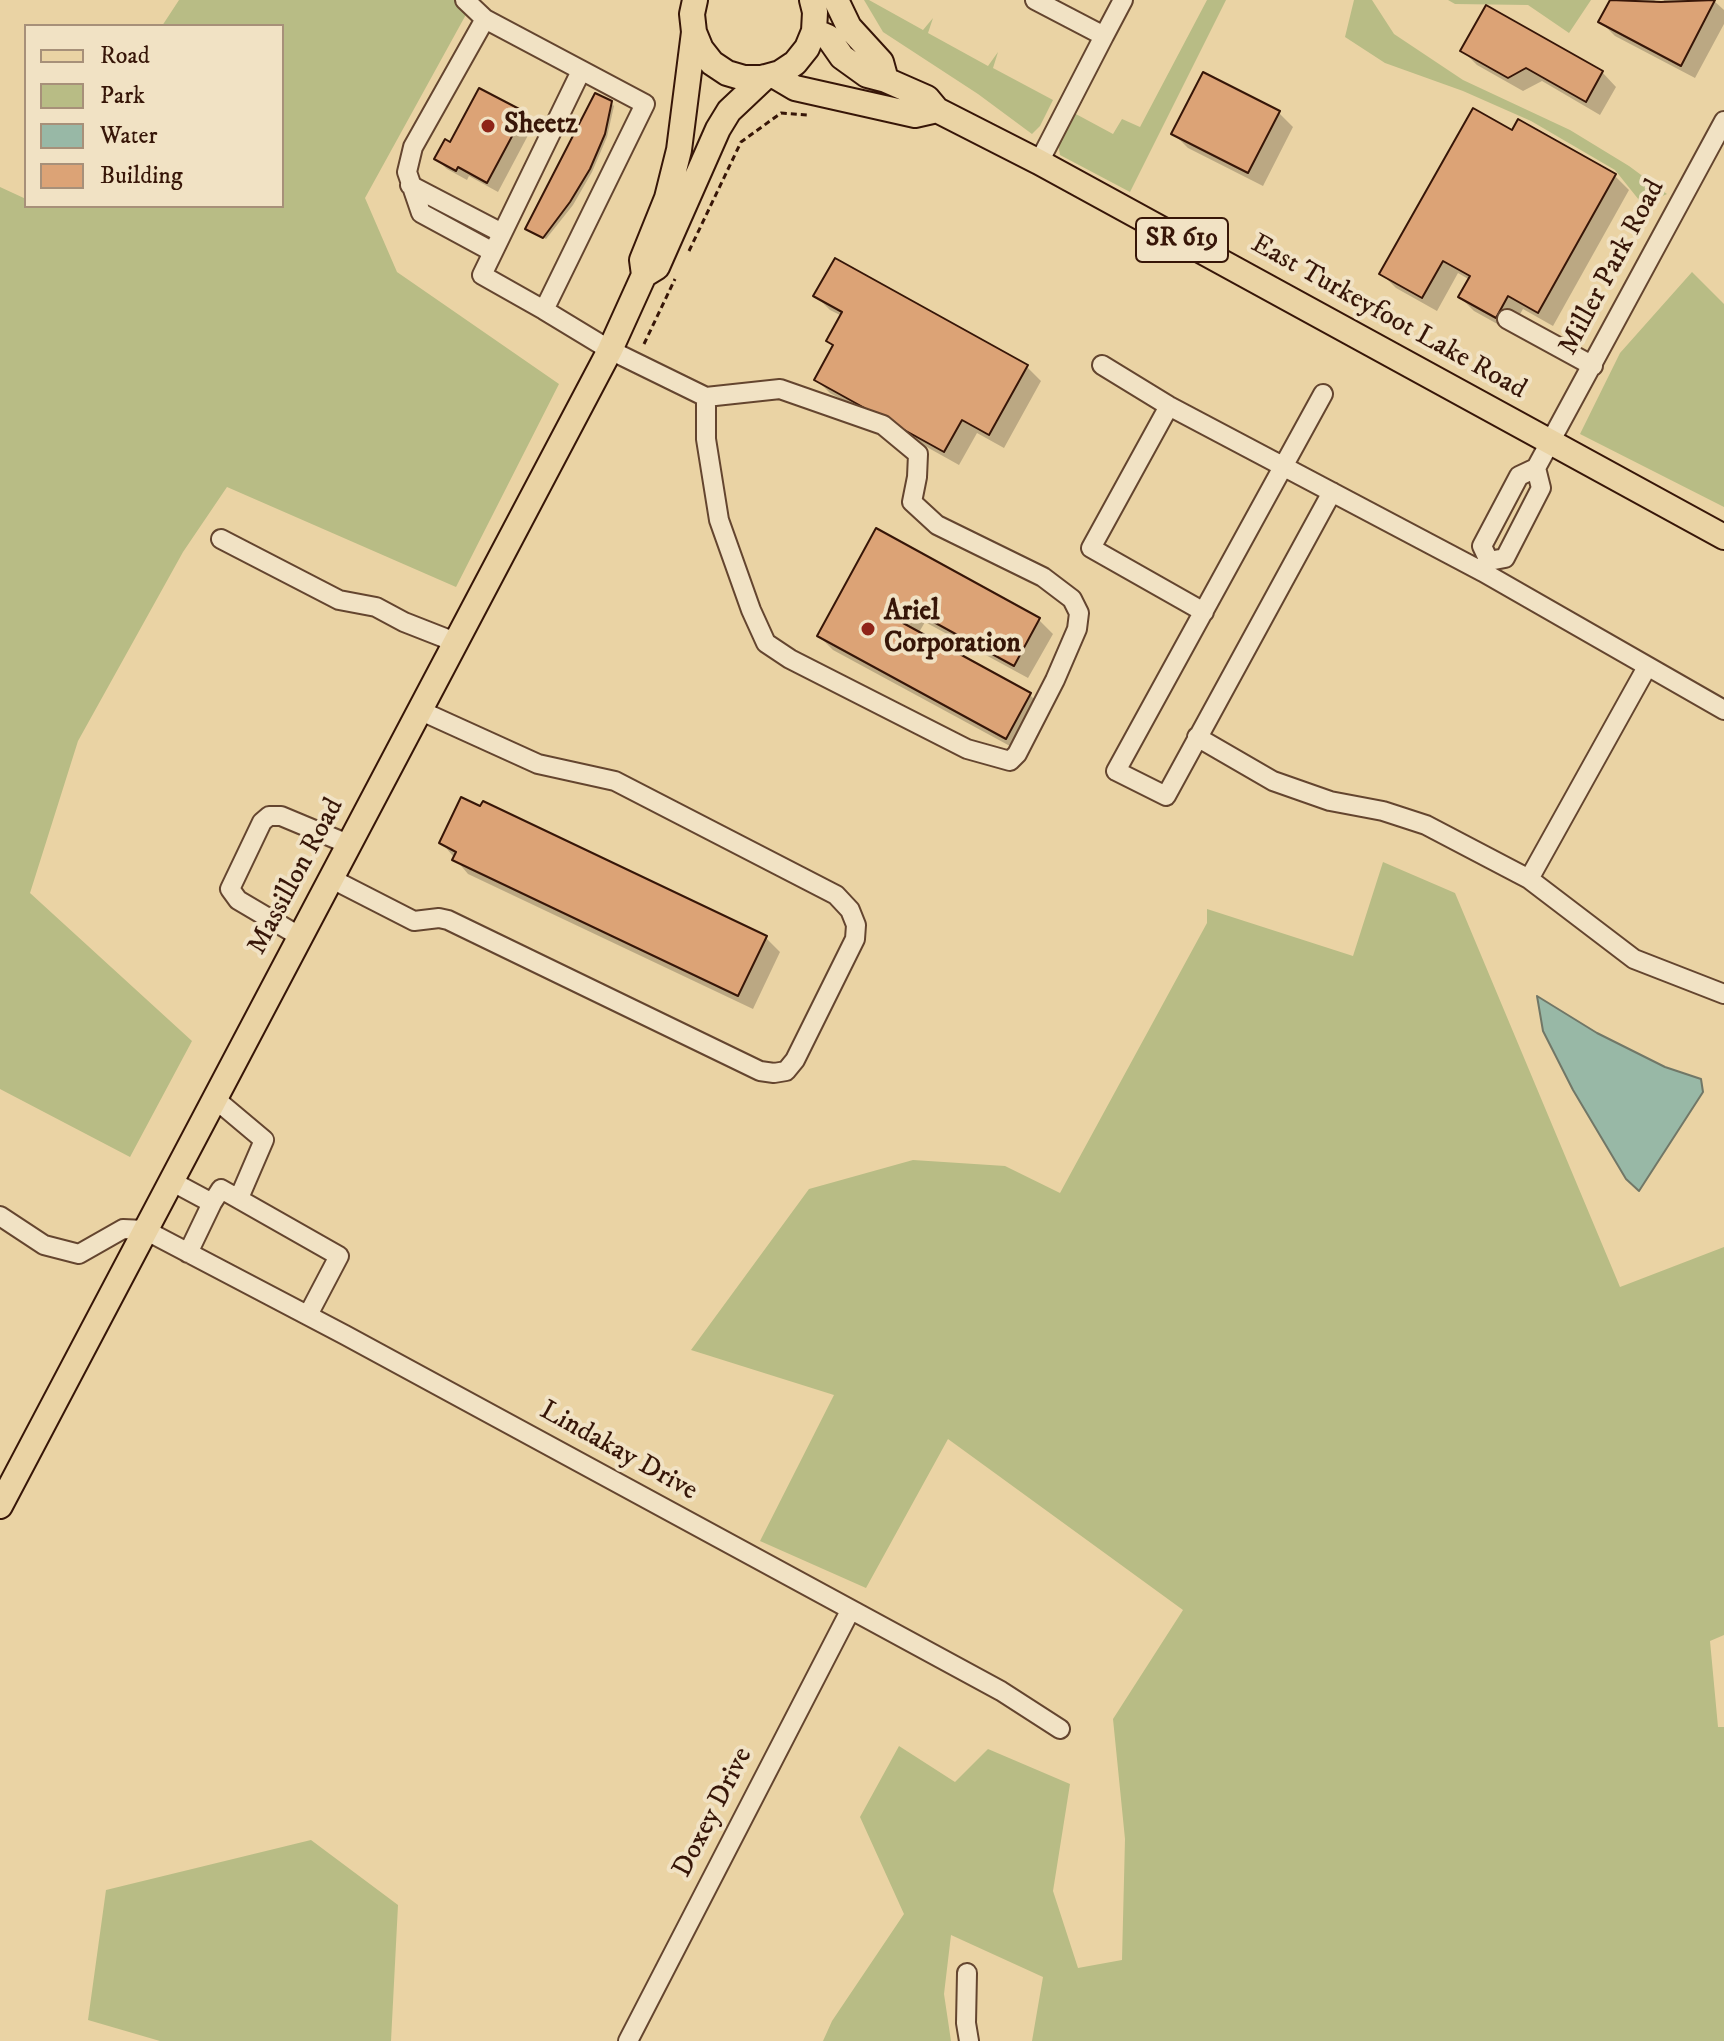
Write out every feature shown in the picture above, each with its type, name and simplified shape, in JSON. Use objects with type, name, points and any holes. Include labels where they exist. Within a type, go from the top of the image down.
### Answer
[{"type":"main road","name":"Massillon Road","points":[[644,275],[657,267],[718,129],[729,111],[769,76],[795,63],[807,48],[820,9]]},
{"type":"main road","name":"East Turkeyfoot Lake Road","points":[[820,9],[828,37],[842,57],[867,75],[927,98],[937,110],[1039,162],[1724,537]]},
{"type":"main road","points":[[820,9],[849,27],[881,62],[886,80]]},
{"type":"main road","name":"Massillon Road","points":[[0,1506],[610,350],[644,275],[642,260],[667,198],[679,150],[692,10]]},
{"type":"main road","name":"East Turkeyfoot Lake Road","points":[[692,10],[706,56],[727,73],[744,78],[769,76],[795,88],[915,115],[937,110]]},
{"type":"street","points":[[465,0],[485,19],[645,104],[544,310]]},
{"type":"street","points":[[1035,0],[1104,36]]},
{"type":"street","points":[[1039,162],[1123,0]]},
{"type":"street","points":[[485,19],[413,147],[407,172],[421,213],[493,252]]},
{"type":"street","points":[[581,71],[482,275],[610,350],[706,397],[780,389],[883,425],[918,454],[912,502],[937,525],[1043,577],[1072,599],[1079,613],[1077,629],[1055,680],[1017,754],[1010,761],[967,749],[790,659],[766,643],[719,520],[706,439],[706,397]]},
{"type":"street","name":"Miller Park Road","points":[[1536,468],[1724,121]]},
{"type":"street","points":[[410,185],[502,233]]},
{"type":"street","points":[[1507,319],[1593,366]]},
{"type":"street","points":[[1102,365],[1169,406],[1332,492],[1486,567],[1647,667],[1724,710]]},
{"type":"street","points":[[1323,394],[1116,771],[1166,796],[1332,492]]},
{"type":"street","points":[[1169,406],[1091,548],[1204,612]]},
{"type":"street","points":[[1536,468],[1541,488],[1505,558],[1486,567],[1482,546],[1519,476],[1536,468]]},
{"type":"street","points":[[221,539],[339,600],[376,607],[455,642]]},
{"type":"street","points":[[1529,879],[1647,667]]},
{"type":"street","points":[[330,878],[414,921],[448,920],[760,1071],[786,1071],[795,1060],[855,939],[856,925],[850,910],[836,895],[615,781],[538,764],[419,710]]},
{"type":"street","points":[[1197,737],[1273,781],[1330,801],[1383,811],[1426,825],[1529,879],[1634,959],[1724,994]]},
{"type":"street","points":[[299,936],[238,900],[230,889],[262,822],[269,816],[281,816],[348,844]]},
{"type":"street","points":[[214,1098],[264,1140],[239,1198]]},
{"type":"street","points":[[171,1181],[212,1203]]},
{"type":"street","points":[[188,1253],[221,1189],[239,1198],[339,1256],[308,1315]]},
{"type":"street","points":[[0,1216],[44,1245],[79,1254],[123,1229],[145,1230]]},
{"type":"street","name":"Lindakay Drive","points":[[145,1230],[308,1315],[1001,1691],[1060,1729]]},
{"type":"street","name":"Doxey Drive","points":[[628,2041],[850,1611]]},
{"type":"street","points":[[967,1973],[966,2023],[969,2041]]},
{"type":"path","points":[[687,255],[741,142],[781,113],[814,115]]},
{"type":"path","points":[[635,362],[680,269]]},
{"type":"green space","points":[[179,0],[474,0],[365,198],[397,272],[559,384],[456,587],[227,487],[183,552],[78,741],[30,893],[192,1041],[130,1157],[0,1089],[0,187],[24,198],[24,208],[284,208],[284,24],[163,24]]},
{"type":"green space","points":[[864,0],[923,30],[933,18],[928,33],[988,66],[998,52],[993,68],[1053,100],[1040,126],[1032,134],[978,94],[883,32]]},
{"type":"green space","points":[[1207,0],[1226,0],[1130,192],[1060,155],[1057,138],[1074,113],[1113,134],[1122,119],[1140,127]]},
{"type":"green space","points":[[1354,0],[1372,0],[1394,34],[1463,80],[1570,130],[1629,166],[1667,194],[1643,205],[1615,170],[1531,121],[1463,91],[1385,63],[1345,37]]},
{"type":"green space","points":[[1448,0],[1591,0],[1569,33],[1528,5],[1455,4]]},
{"type":"green space","points":[[1692,272],[1724,304],[1724,507],[1580,434],[1620,353]]},
{"type":"green space","points":[[1383,862],[1455,893],[1620,1287],[1724,1247],[1724,1635],[1710,1641],[1718,1727],[1724,1727],[1724,2041],[1032,2041],[1043,1977],[951,1935],[944,1994],[951,2041],[823,2041],[832,2021],[904,1914],[860,1817],[899,1746],[955,1782],[988,1749],[1070,1784],[1053,1891],[1078,1968],[1122,1960],[1125,1839],[1113,1719],[1183,1610],[948,1439],[866,1588],[760,1541],[834,1395],[691,1350],[809,1189],[913,1160],[1005,1166],[1060,1193],[1207,923],[1207,909],[1353,956]]},
{"type":"green space","points":[[311,1840],[398,1905],[391,2041],[160,2041],[88,2020],[106,1890]]},
{"type":"water","points":[[1537,996],[1597,1033],[1665,1067],[1701,1079],[1703,1092],[1639,1191],[1626,1179],[1573,1090],[1543,1031]]},
{"type":"building","points":[[1610,0],[1715,0],[1681,66],[1598,22]]},
{"type":"building","points":[[1486,5],[1603,71],[1586,102],[1526,68],[1508,78],[1460,51]]},
{"type":"building","points":[[1203,72],[1280,111],[1248,173],[1171,134]]},
{"type":"building","name":"Sheetz","points":[[479,88],[525,112],[487,183],[458,167],[456,171],[434,159],[445,139],[450,142]]},
{"type":"building","name":"Sheetz","points":[[595,93],[612,101],[605,134],[590,169],[543,238],[525,229]]},
{"type":"building","points":[[1473,108],[1512,130],[1518,119],[1616,174],[1538,313],[1508,296],[1496,318],[1458,297],[1470,276],[1443,261],[1422,298],[1379,274]]},
{"type":"building","points":[[835,258],[1028,365],[989,435],[962,420],[944,452],[814,380],[833,345],[826,341],[842,312],[813,296]]},
{"type":"building","name":"Ariel Corporation","points":[[876,528],[1040,618],[1014,666],[910,609],[903,623],[1031,693],[1006,739],[817,636]]},
{"type":"building","points":[[461,797],[480,806],[483,801],[767,936],[738,996],[452,860],[456,852],[439,843]]},
{"type":"place","name":"Sheetz","points":[[488,126]]},
{"type":"place","name":"Ariel Corporation","points":[[868,629]]}]
